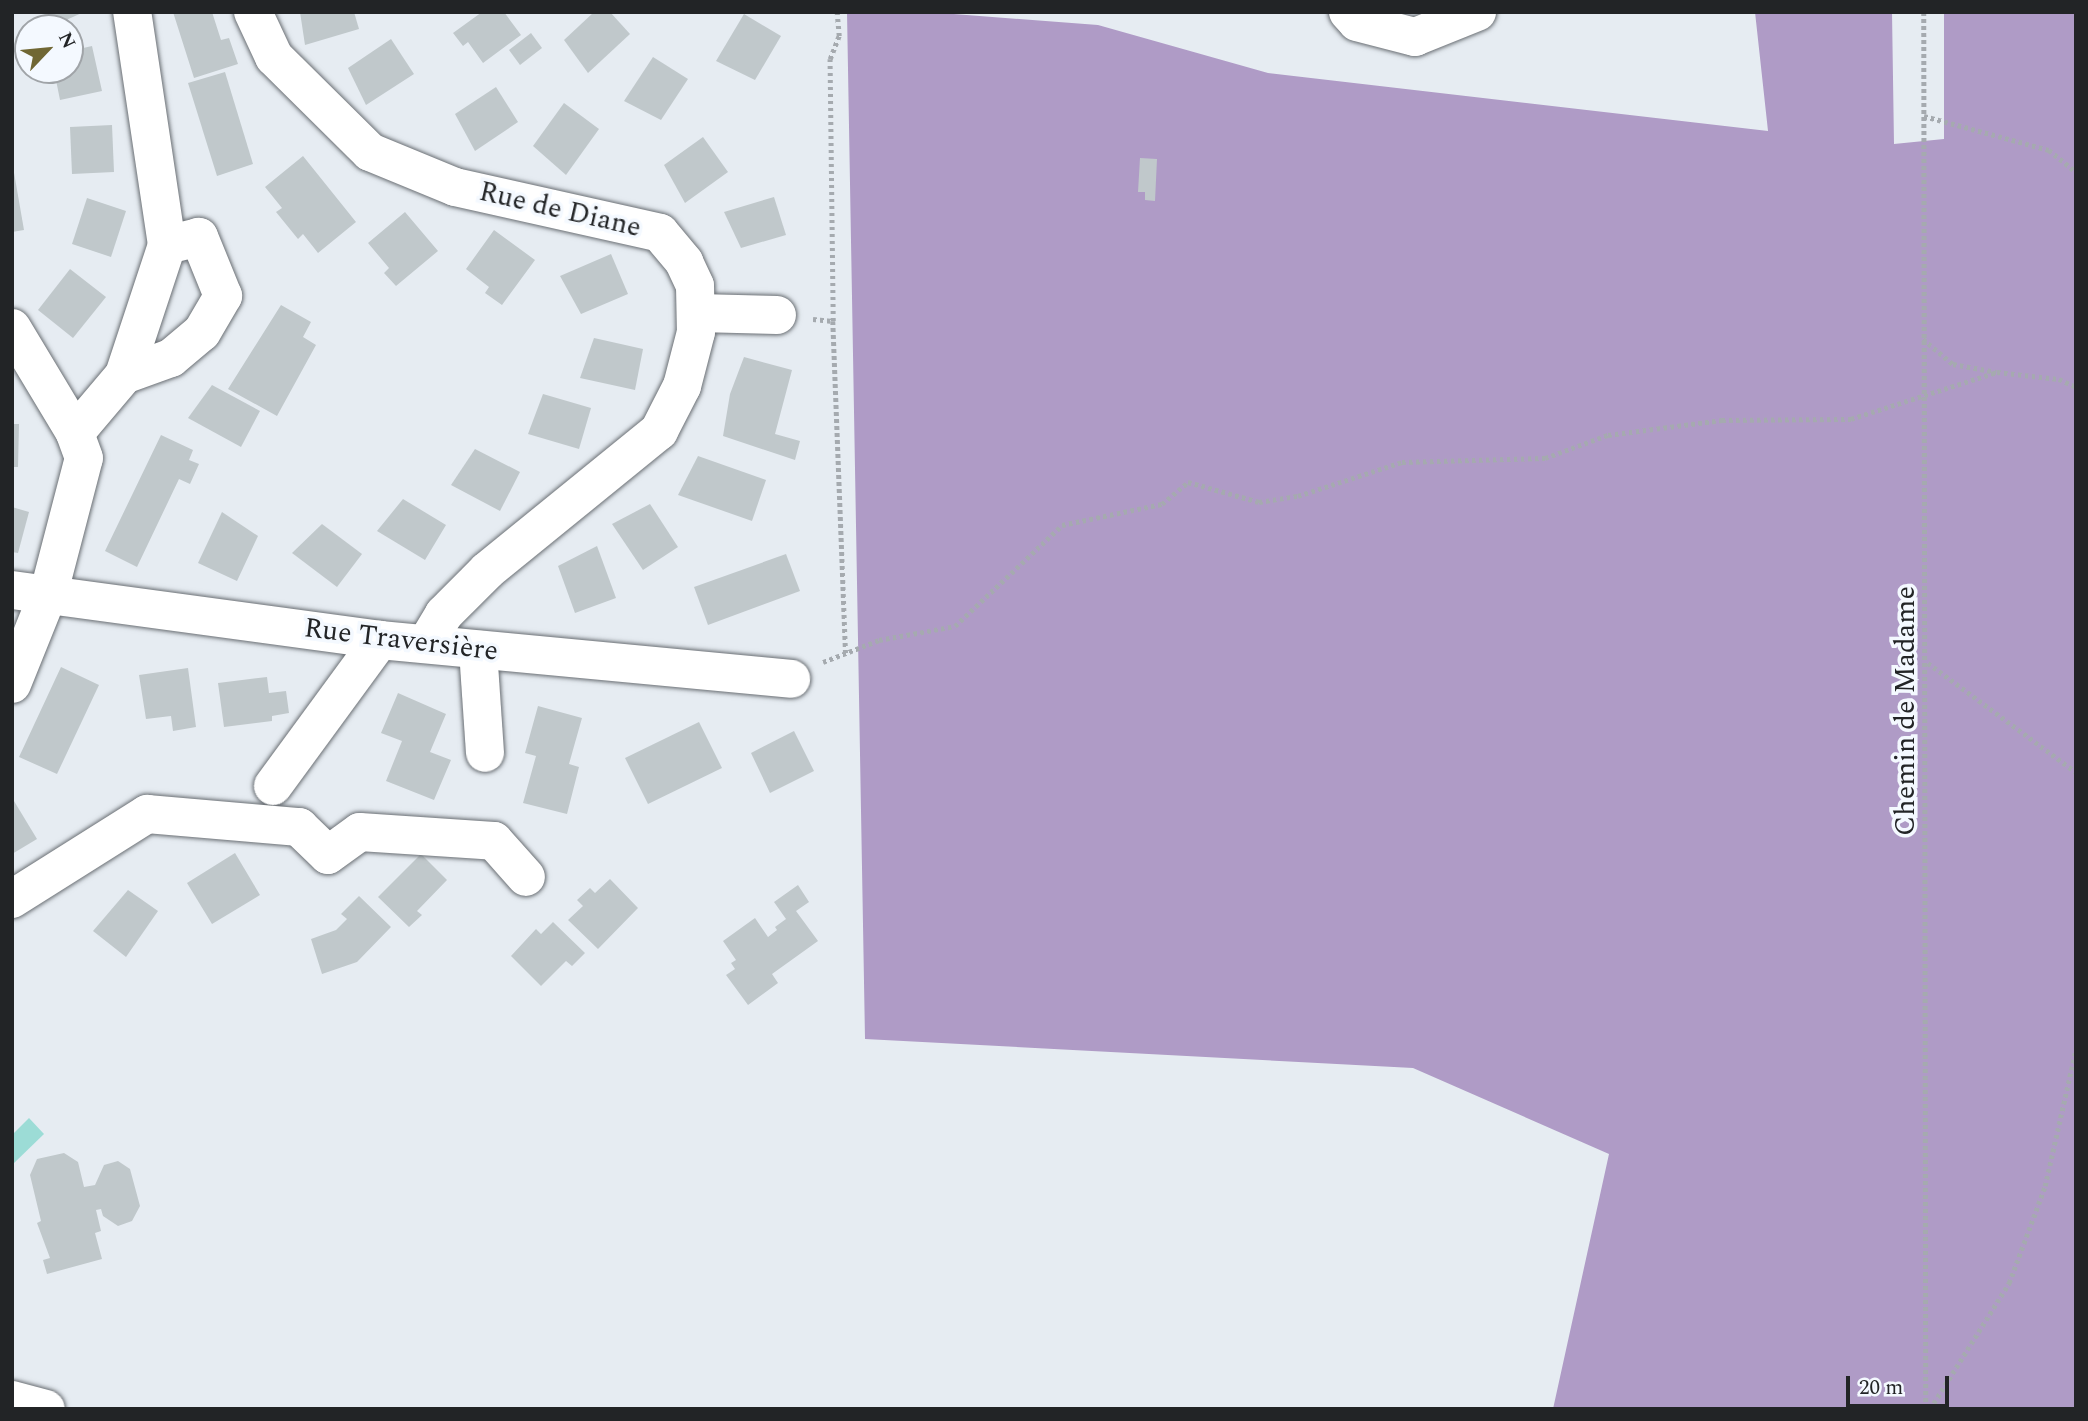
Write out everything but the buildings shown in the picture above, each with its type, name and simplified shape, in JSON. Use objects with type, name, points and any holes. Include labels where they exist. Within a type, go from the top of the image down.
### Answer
[{"type":"street","points":[[75,433],[124,375],[167,245],[132,12]]},
{"type":"street","name":"Rue de Diane","points":[[253,12],[274,57],[370,152],[455,187],[660,233],[684,262],[695,286],[698,313],[682,386],[659,430],[486,571],[444,614],[427,642]]},
{"type":"street","points":[[1348,12],[1357,22],[1415,37],[1476,12]]},
{"type":"street","points":[[124,375],[171,358],[202,332],[223,296],[199,237],[167,245]]},
{"type":"street","points":[[698,313],[777,315]]},
{"type":"street","points":[[12,328],[75,433],[85,458],[31,591],[12,684]]},
{"type":"street","name":"Rue Traversière","points":[[31,591],[380,640],[427,642],[478,650],[807,671]]},
{"type":"street","points":[[273,786],[380,640]]},
{"type":"street","points":[[478,650],[485,753]]},
{"type":"street","points":[[12,899],[147,814],[299,827],[328,855],[360,832],[494,841],[526,877]]},
{"type":"street","points":[[12,1401],[46,1409]]},
{"type":"path","points":[[837,12],[839,36],[830,59],[833,321],[846,653]]},
{"type":"path","name":"Chemin de Madame","points":[[1924,12],[1923,397],[1928,663],[1928,1409]]},
{"type":"path","points":[[1924,116],[2049,150],[2076,172]]},
{"type":"path","points":[[777,315],[833,321]]},
{"type":"path","points":[[1923,339],[1953,364],[2059,379],[2076,387]]},
{"type":"path","points":[[807,671],[879,640],[955,626],[1062,525],[1162,504],[1188,482],[1259,502],[1298,496],[1402,462],[1545,457],[1608,435],[1722,420],[1851,419],[1886,404],[1923,397],[1997,372]]},
{"type":"path","points":[[1928,663],[2076,772]]},
{"type":"path","points":[[1928,1409],[2009,1283],[2045,1186],[2076,1048]]},
{"type":"shaded area","points":[[847,12],[928,12],[1098,25],[1268,73],[1768,131],[1755,12],[1892,12],[1894,144],[1944,139],[1944,12],[2076,12],[2076,1409],[1553,1409],[1609,1154],[1413,1068],[865,1039]]},
{"type":"shaded area","points":[[29,1118],[44,1134],[12,1165],[12,1135]]}]
